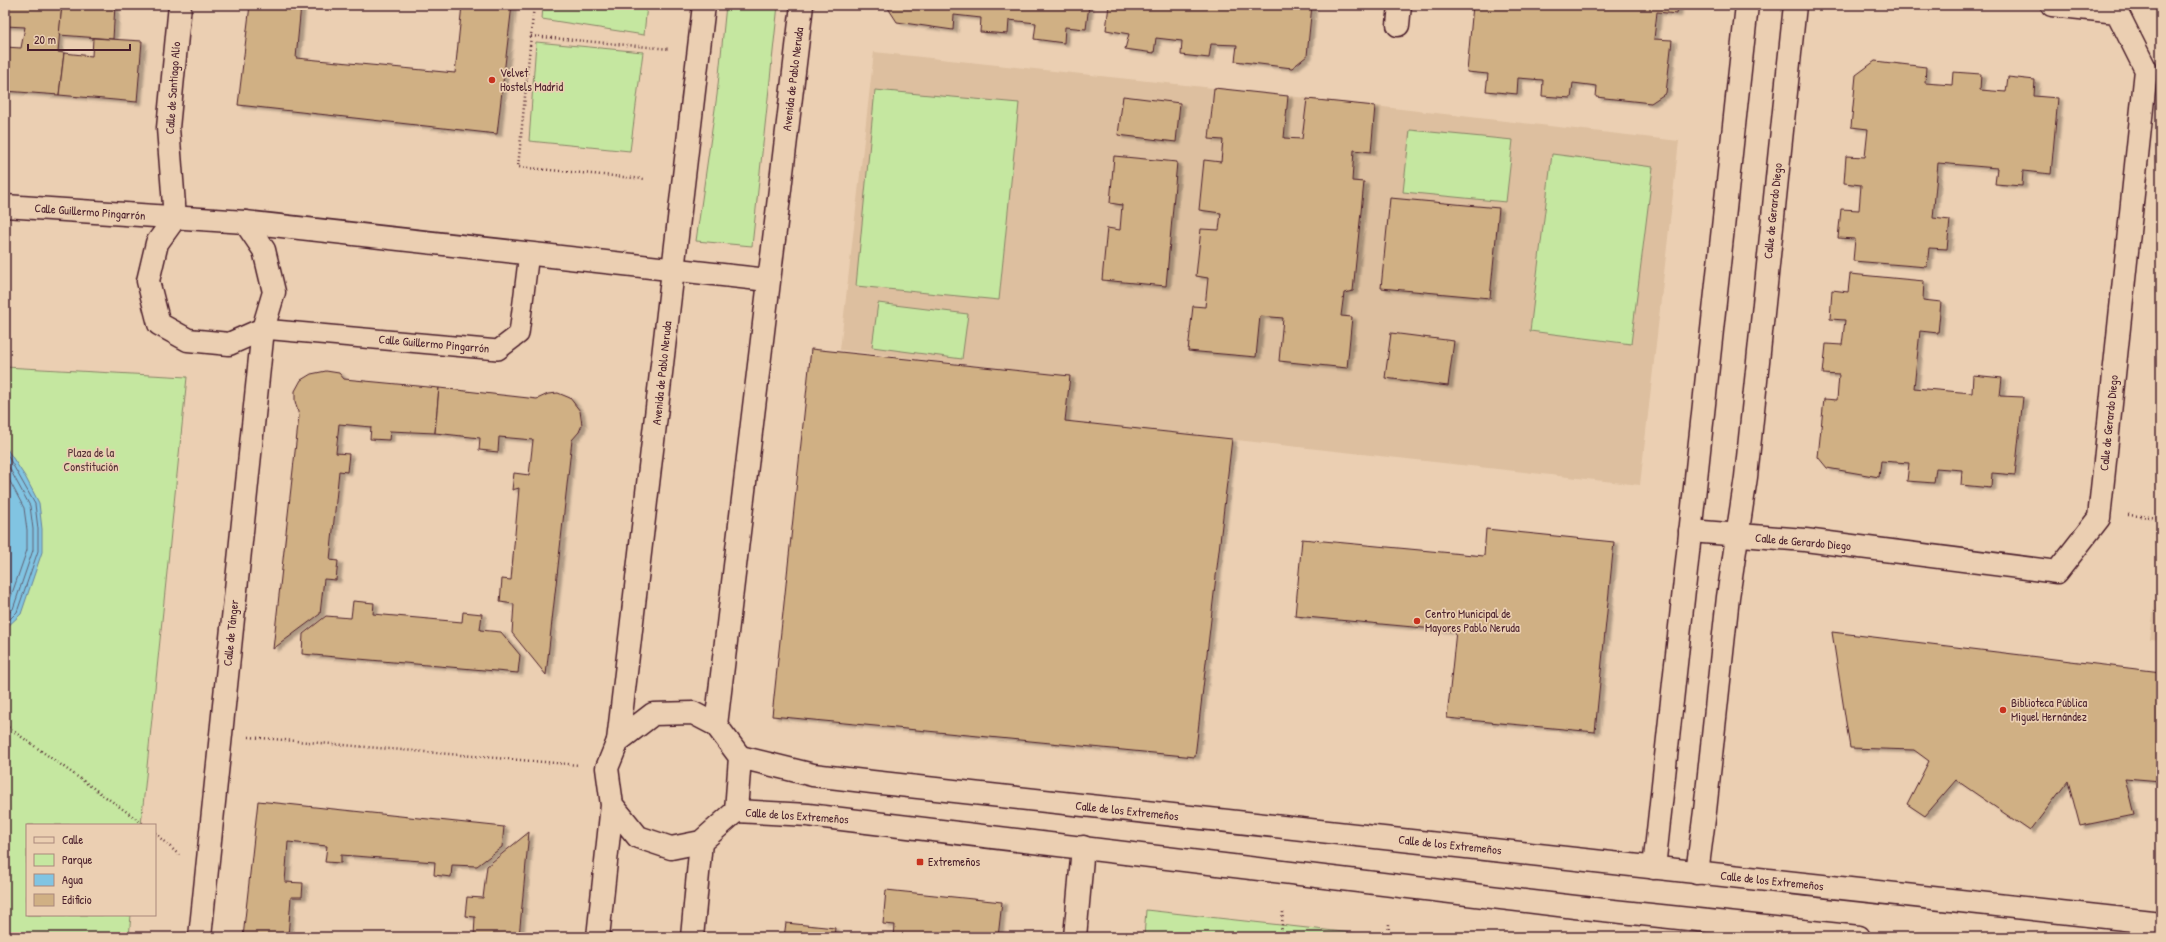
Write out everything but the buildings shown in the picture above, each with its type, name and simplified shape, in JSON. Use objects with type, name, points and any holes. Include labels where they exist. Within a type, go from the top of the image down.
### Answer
[{"type":"street","name":"Calle de Santiago Alío","points":[[175,218],[168,128],[180,5]]},
{"type":"street","name":"Avenida de Pablo Neruda","points":[[618,741],[664,362],[673,270],[704,5]]},
{"type":"street","name":"Avenida de Pablo Neruda","points":[[716,725],[802,5]]},
{"type":"street","points":[[1654,868],[1746,5]]},
{"type":"street","name":"Calle de Gerardo Diego","points":[[1697,873],[1728,597],[1746,477],[1795,5]]},
{"type":"street","name":"Calle de Gerardo Diego","points":[[1690,531],[1738,536],[1804,540],[2057,572],[2099,518],[2146,70],[2117,12],[2052,5]]},
{"type":"street","name":"Calle Guillermo Pingarrón","points":[[5,206],[245,222],[768,280]]},
{"type":"street","points":[[175,218],[157,243],[148,281],[159,324],[188,340],[229,344],[263,328],[274,292],[264,250],[245,222]]},
{"type":"street","name":"Calle de Tánger","points":[[200,937],[263,328]]},
{"type":"street","points":[[598,937],[612,805],[607,768],[618,741],[653,714],[693,713],[716,725],[740,757],[736,811],[701,842],[670,848],[638,837],[612,805]]},
{"type":"street","name":"Calle de los Extremeños","points":[[740,757],[813,775],[864,781],[2161,923]]},
{"type":"street","name":"Calle de los Extremeños","points":[[736,811],[808,815],[1083,847],[1569,907],[1859,937]]},
{"type":"street","points":[[692,937],[701,842]]},
{"type":"street","points":[[1074,937],[1083,847]]},
{"type":"lane","name":"Calle Guillermo Pingarrón","points":[[263,328],[498,350],[519,334],[529,253]]},
{"type":"path","points":[[534,5],[518,167],[645,179]]},
{"type":"path","points":[[531,36],[699,52]]},
{"type":"path","points":[[5,724],[145,824]]},
{"type":"path","points":[[220,735],[607,768]]},
{"type":"path","points":[[1281,937],[1283,912]]},
{"type":"path","points":[[1388,937],[1389,924]]},
{"type":"shaded area","points":[[874,52],[1288,96],[1679,141],[1640,485],[1065,421],[1070,376],[840,350]]},
{"type":"shaded area","points":[[2161,550],[2161,640],[2150,639]]},
{"type":"green space","points":[[543,5],[647,5],[644,35],[542,19]]},
{"type":"green space","points":[[726,5],[778,5],[752,246],[696,241],[717,95]]},
{"type":"green space","points":[[536,42],[643,52],[630,151],[529,141]]},
{"type":"green space","points":[[875,90],[1019,103],[999,300],[856,286]]},
{"type":"green space","points":[[1410,130],[1513,140],[1506,202],[1403,192]]},
{"type":"green space","points":[[1552,154],[1653,167],[1631,344],[1530,331]]},
{"type":"green space","points":[[878,303],[968,314],[962,359],[872,347]]},
{"type":"green space","name":"Plaza de la Constitución","points":[[5,367],[187,377],[141,824],[26,824],[26,916],[131,916],[129,937],[5,937]]},
{"type":"green space","points":[[1146,910],[1388,937],[1144,937]]},
{"type":"water","points":[[5,446],[26,478],[39,503],[42,529],[42,552],[21,614],[5,629]]},
{"type":"place","name":"Velvet Hostels Madrid","points":[[492,80]]},
{"type":"place","name":"Centro Municipal de Mayores Pablo Neruda","points":[[1417,621]]},
{"type":"place","name":"Biblioteca Pública Miguel Hernández","points":[[2003,710]]},
{"type":"place","name":"Extremeños","points":[[920,862]]}]
